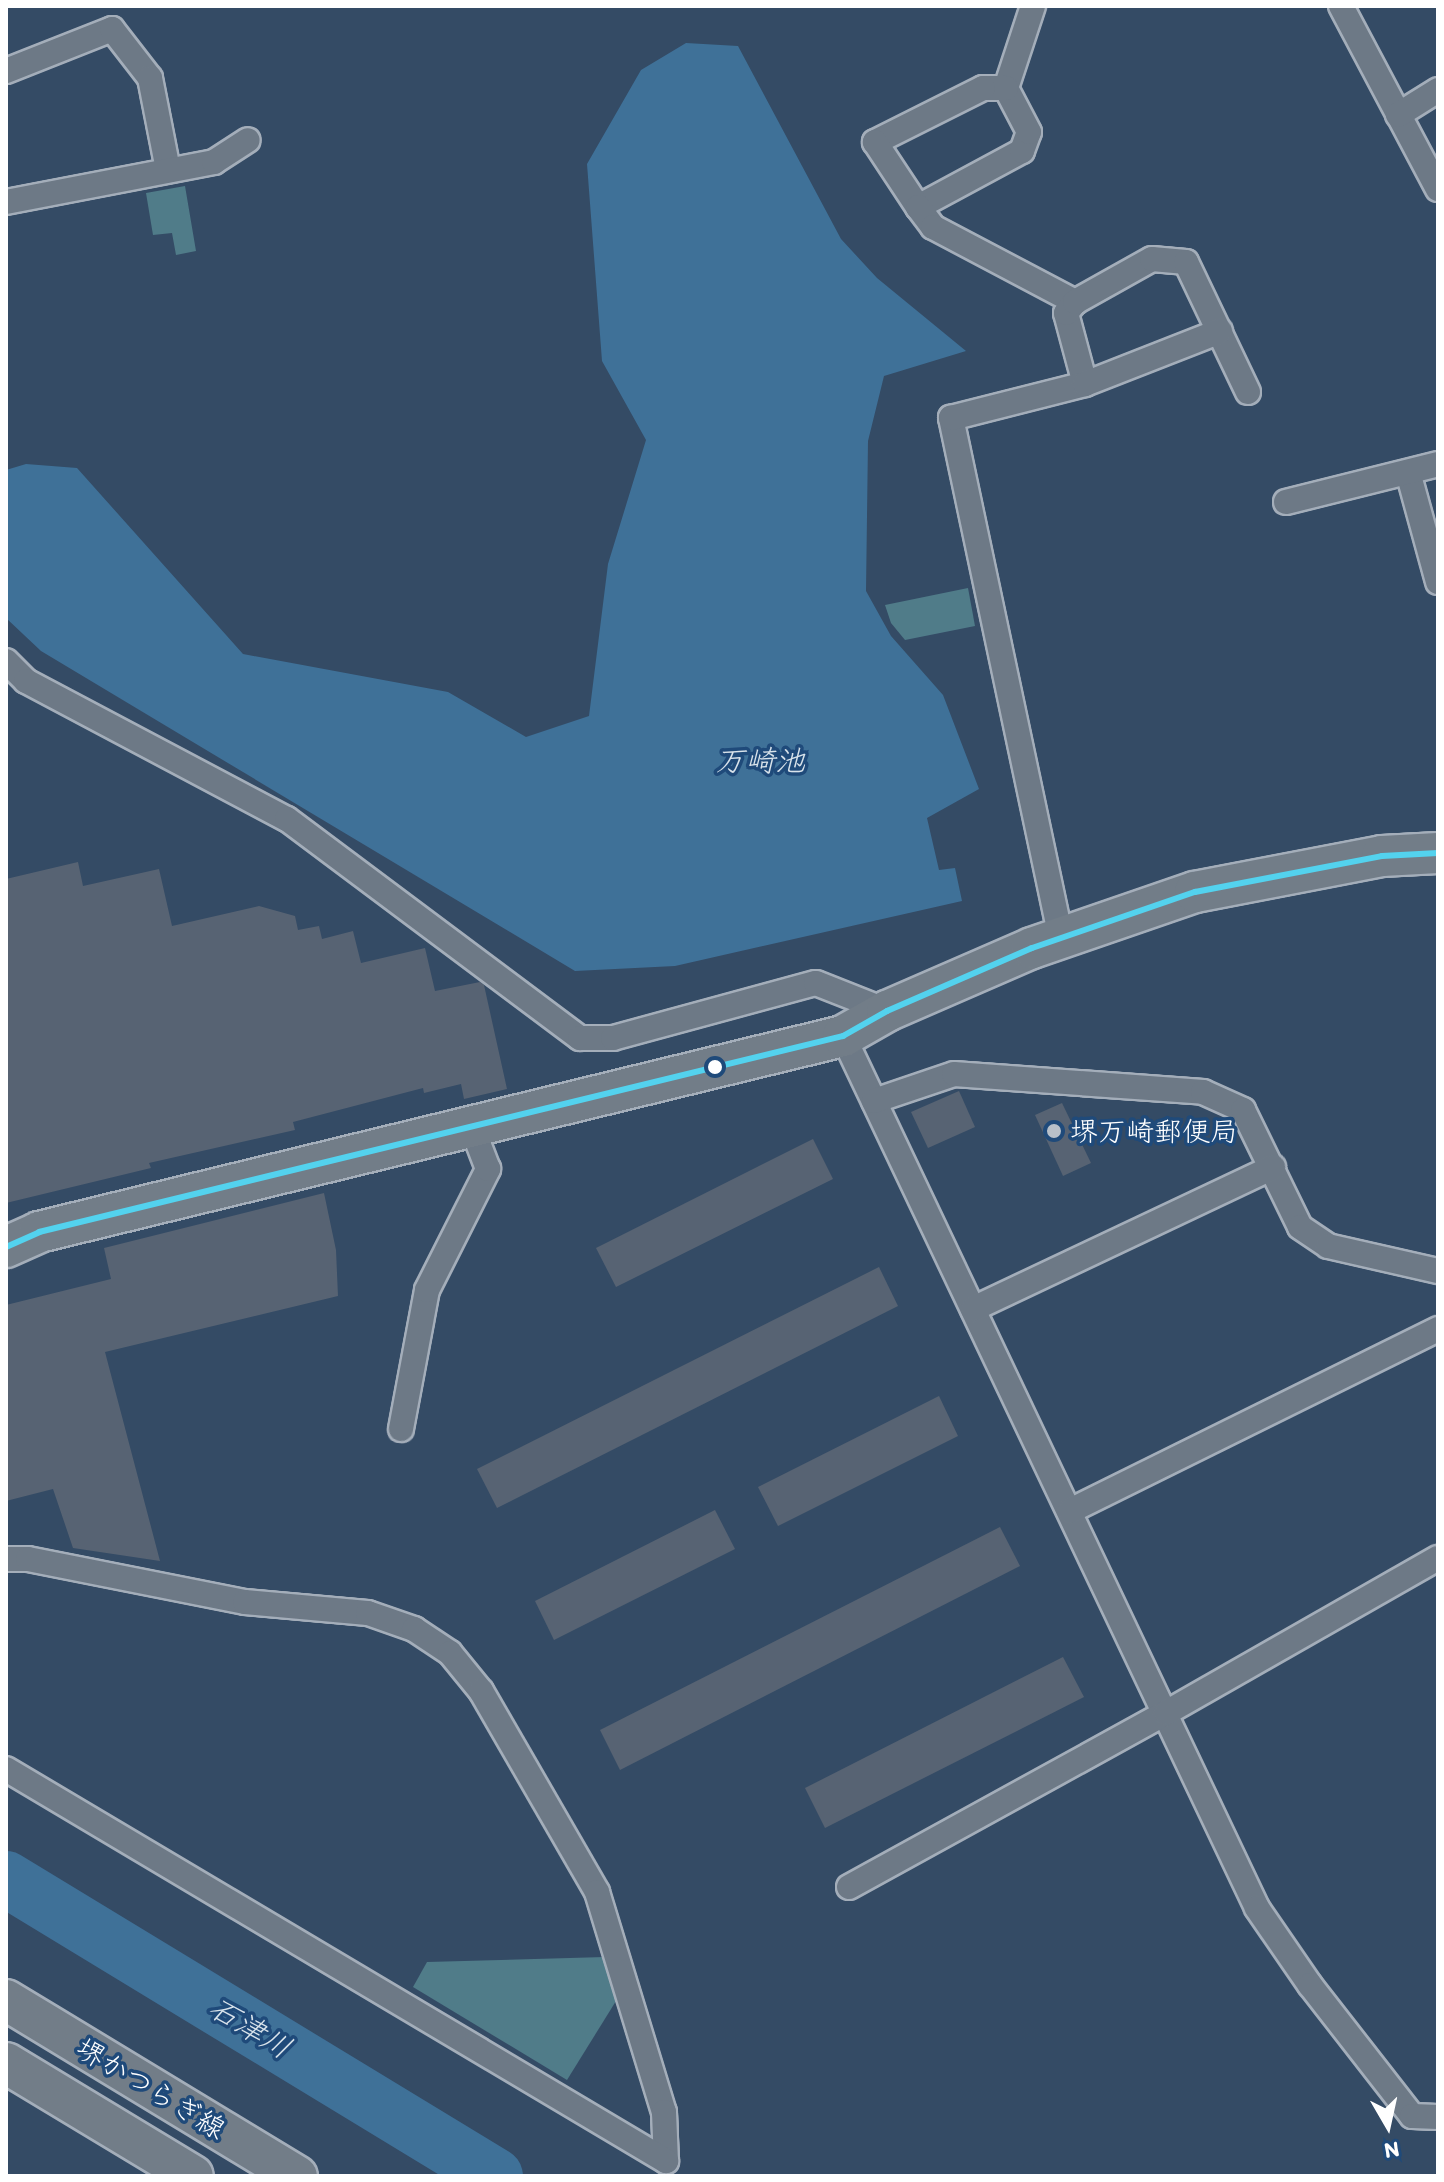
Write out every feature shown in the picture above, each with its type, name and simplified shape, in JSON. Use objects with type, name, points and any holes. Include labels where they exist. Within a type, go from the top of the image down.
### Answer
[{"type":"main road","points":[[6,1247],[39,1232],[843,1036],[887,1011],[1061,938],[1195,892],[1382,856],[1438,853]]},
{"type":"main road","name":"堺かつらぎ線","points":[[6,2000],[297,2176]]},
{"type":"main road","name":"堺かつらぎ線","points":[[6,2063],[193,2176]]},
{"type":"street","points":[[918,207],[1022,151],[1029,132],[1006,88],[1033,6]]},
{"type":"street","points":[[1341,6],[1438,189]]},
{"type":"street","points":[[6,71],[112,29],[150,78],[168,170]]},
{"type":"street","points":[[1006,88],[983,88],[875,142],[933,227],[1075,302]]},
{"type":"street","points":[[1398,115],[1438,90]]},
{"type":"street","points":[[6,202],[214,162],[248,140]]},
{"type":"street","points":[[1085,384],[1066,313],[1075,302],[1152,259],[1186,262],[1248,392]]},
{"type":"street","points":[[1061,938],[951,418],[1085,384],[1220,331]]},
{"type":"street","points":[[1286,502],[1438,464]]},
{"type":"street","points":[[1408,472],[1438,582]]},
{"type":"street","points":[[6,661],[26,681],[287,819],[580,1038],[613,1038],[816,983],[887,1011]]},
{"type":"street","points":[[843,1036],[1257,1908],[1310,1985],[1412,2116],[1438,2117]]},
{"type":"street","points":[[874,1101],[954,1074],[1203,1092],[1243,1110],[1300,1227],[1328,1246],[1438,1271]]},
{"type":"street","points":[[401,1429],[427,1290],[488,1169],[472,1127]]},
{"type":"street","points":[[973,1309],[1273,1167]]},
{"type":"street","points":[[1070,1511],[1438,1329]]},
{"type":"street","points":[[849,1887],[1166,1713],[1438,1558]]},
{"type":"street","points":[[6,1559],[28,1559],[245,1602],[368,1613],[414,1629],[450,1653],[481,1691],[597,1892],[664,2112],[666,2161],[6,1769]]},
{"type":"shaded area","points":[[185,186],[196,251],[176,255],[172,233],[153,235],[146,193]]},
{"type":"shaded area","points":[[968,588],[975,626],[905,640],[891,623],[885,605]]},
{"type":"shaded area","points":[[605,1957],[616,2001],[567,2080],[413,1987],[427,1962]]},
{"type":"water","name":"万崎池","points":[[686,43],[738,46],[841,239],[877,278],[966,351],[884,376],[868,441],[866,591],[891,636],[943,695],[979,789],[927,818],[939,870],[955,868],[962,901],[675,966],[575,971],[41,651],[6,618],[6,470],[26,464],[77,468],[243,654],[448,692],[526,737],[589,716],[608,564],[646,440],[602,361],[587,164],[641,70]]},
{"type":"building","points":[[78,862],[83,886],[159,869],[172,926],[259,906],[295,916],[298,930],[319,926],[322,939],[353,931],[361,963],[425,948],[435,991],[480,982],[484,985],[507,1089],[464,1099],[461,1084],[424,1093],[423,1088],[293,1122],[295,1130],[149,1163],[151,1168],[6,1203],[6,879]]},
{"type":"building","points":[[959,1091],[975,1127],[928,1148],[911,1112]]},
{"type":"building","points":[[1062,1103],[1091,1163],[1063,1176],[1035,1115]]},
{"type":"building","points":[[813,1139],[833,1179],[616,1287],[596,1248]]},
{"type":"building","points":[[324,1193],[336,1250],[338,1296],[105,1352],[160,1561],[73,1548],[53,1489],[6,1501],[6,1305],[111,1279],[104,1248]]},
{"type":"building","points":[[879,1267],[898,1306],[497,1508],[477,1469]]},
{"type":"building","points":[[939,1396],[958,1436],[778,1526],[758,1487]]},
{"type":"building","points":[[715,1510],[735,1549],[554,1640],[535,1601]]},
{"type":"building","points":[[1000,1527],[1020,1566],[620,1770],[600,1730]]},
{"type":"building","points":[[1063,1657],[1084,1697],[825,1828],[805,1788]]},
{"type":"waterway","name":"石津川","points":[[6,1879],[495,2176]]},
{"type":"transit line","points":[[6,1247],[39,1232],[843,1036],[887,1011],[1032,948],[1195,892],[1382,856],[1438,853]]},
{"type":"place","name":"堺万崎郵便局","points":[[1054,1131]]}]
